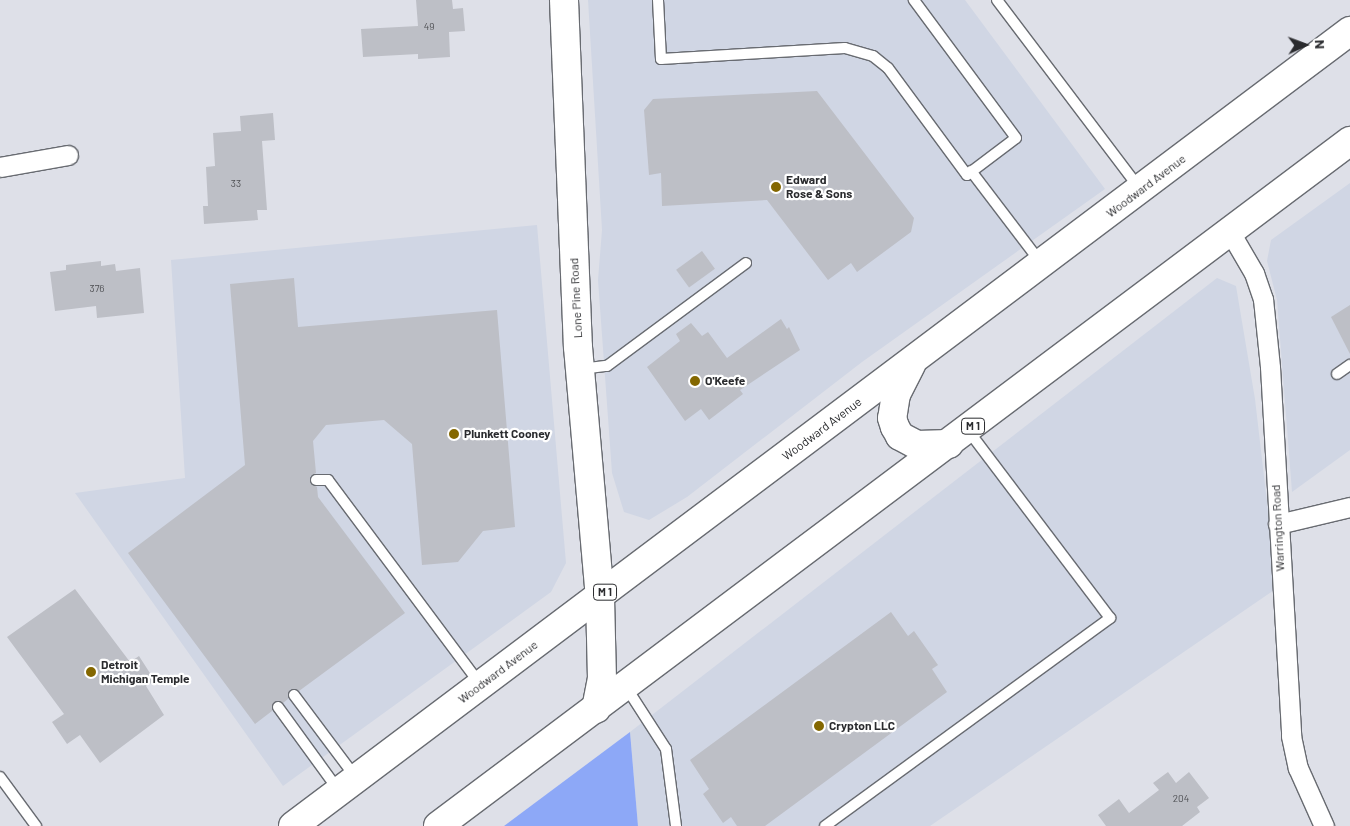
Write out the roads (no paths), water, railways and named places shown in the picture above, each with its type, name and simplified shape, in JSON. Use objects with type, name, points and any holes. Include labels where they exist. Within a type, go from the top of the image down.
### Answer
[{"type":"main road","name":"Lone Pine Road","points":[[564,0],[580,370],[600,596],[602,678],[596,709]]},
{"type":"main road","name":"Woodward Avenue","points":[[293,826],[1350,31]]},
{"type":"main road","name":"M 1","points":[[438,826],[1350,142]]},
{"type":"main road","points":[[917,358],[904,372],[896,394],[892,418],[895,428],[900,436],[918,445],[958,437]]},
{"type":"street","points":[[0,167],[68,155]]},
{"type":"street","name":"Warrington Road","points":[[1230,232],[1254,273],[1263,298],[1270,367],[1291,736],[1298,768],[1324,826]]},
{"type":"street","points":[[1278,524],[1350,507]]},
{"type":"lane","points":[[658,0],[661,59],[845,48],[872,56],[888,68],[967,174],[1016,138],[914,0]]},
{"type":"lane","points":[[997,0],[1141,190]]},
{"type":"lane","points":[[971,171],[1041,264]]},
{"type":"lane","points":[[580,370],[607,366],[746,263]]},
{"type":"lane","points":[[1337,374],[1350,365]]},
{"type":"lane","points":[[825,826],[1110,618],[958,437]]},
{"type":"lane","points":[[316,480],[328,480],[481,685]]},
{"type":"lane","points":[[626,686],[666,749],[676,826]]},
{"type":"lane","points":[[294,694],[348,785]]},
{"type":"lane","points":[[278,707],[348,785]]},
{"type":"lane","points":[[0,777],[36,826]]},
{"type":"place","name":"Edward Rose & Sons","points":[[776,187]]},
{"type":"place","name":"O'Keefe","points":[[695,381]]},
{"type":"place","name":"Plunkett Cooney","points":[[454,434]]},
{"type":"place","name":"Detroit Michigan Temple","points":[[91,672]]},
{"type":"place","name":"Crypton LLC","points":[[819,726]]}]
